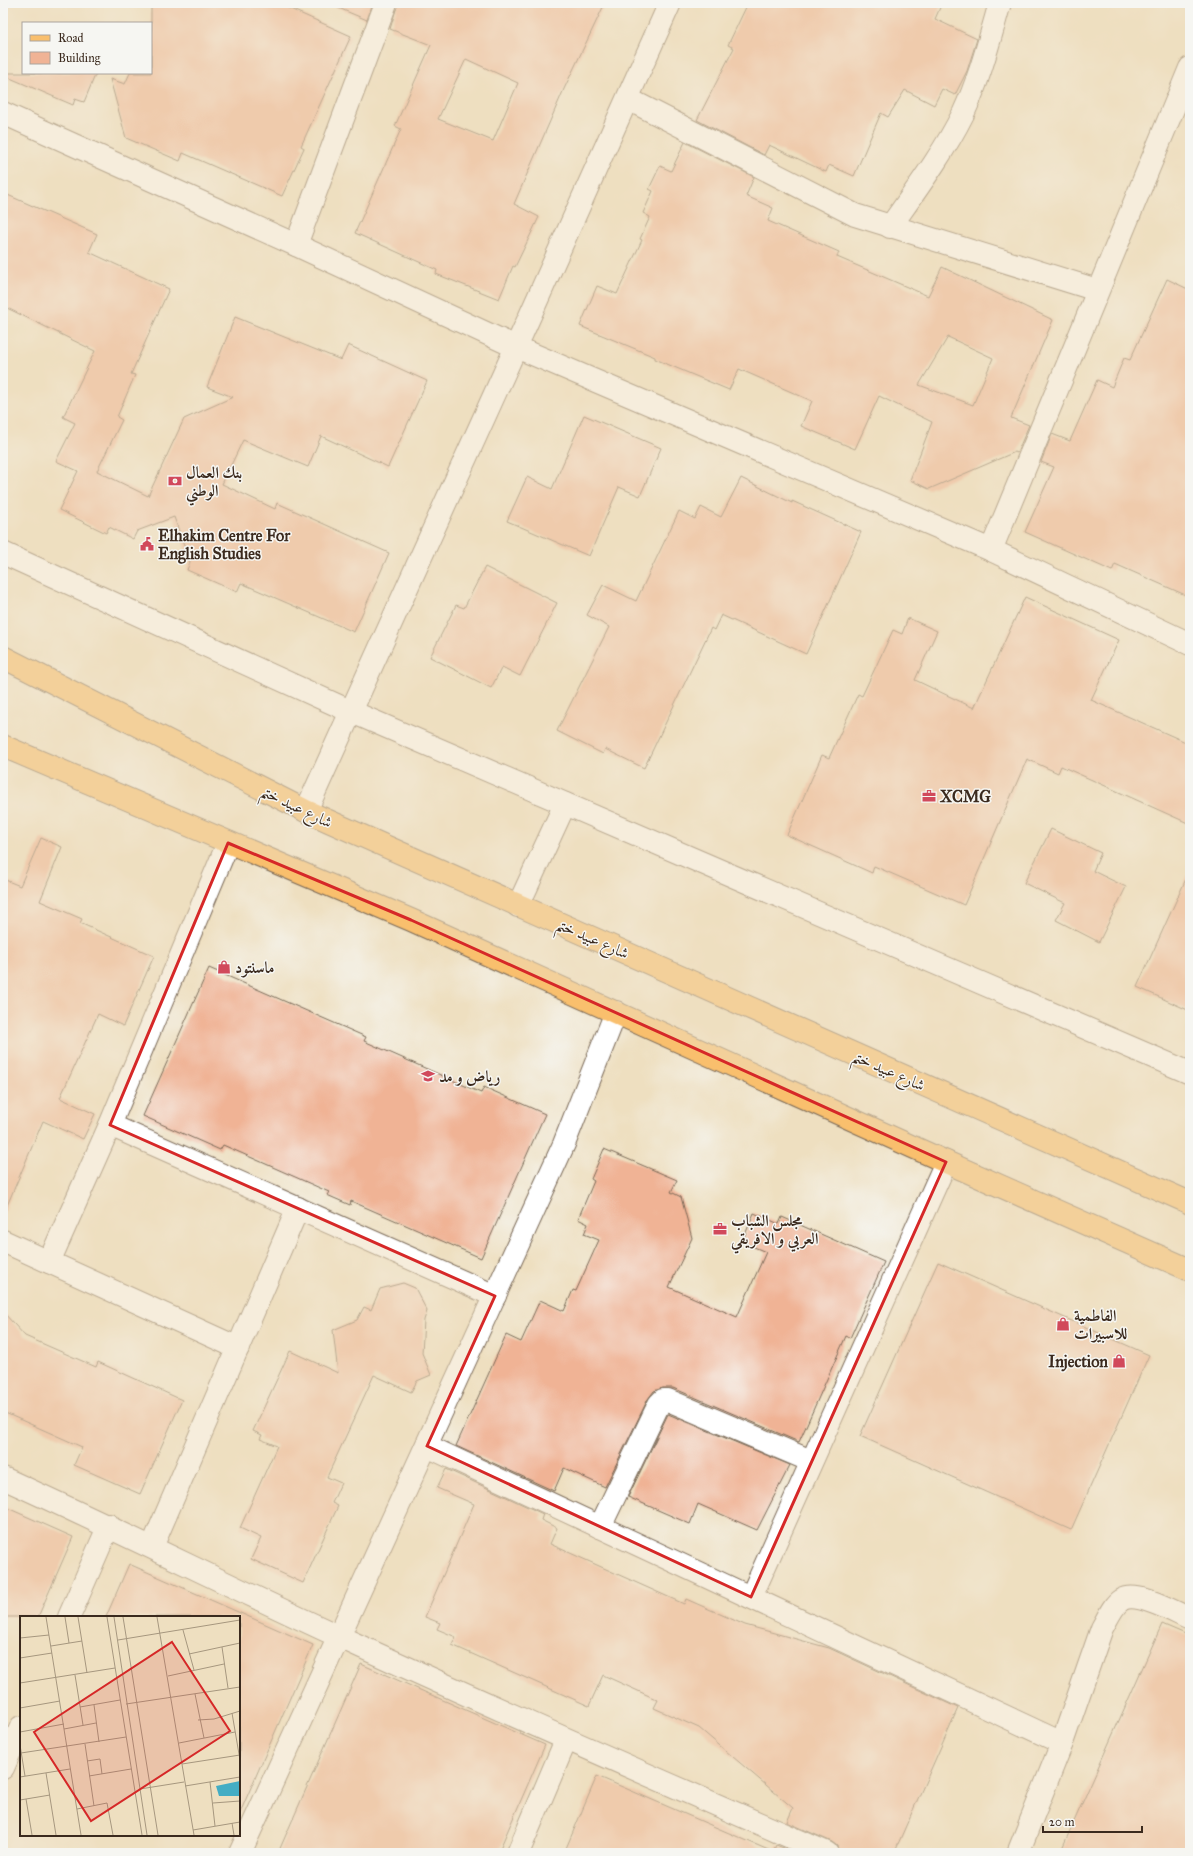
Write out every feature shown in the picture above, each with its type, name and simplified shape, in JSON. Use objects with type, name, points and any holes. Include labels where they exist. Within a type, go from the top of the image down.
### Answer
[{"type":"main road","name":"شارع عبيد ختم","points":[[3,657],[306,811],[1190,1203]]},
{"type":"main road","points":[[3,746],[411,920],[946,1162],[1190,1270]]},
{"type":"street","points":[[296,245],[386,3]]},
{"type":"street","points":[[306,811],[516,348],[670,3]]},
{"type":"street","points":[[890,227],[937,159],[963,114],[980,73],[1000,3]]},
{"type":"street","points":[[991,550],[1097,290],[1190,68]]},
{"type":"street","points":[[628,99],[855,215],[1097,290]]},
{"type":"street","points":[[3,113],[296,245],[516,348],[991,550],[1190,644]]},
{"type":"street","points":[[3,553],[352,712],[1190,1073]]},
{"type":"street","points":[[518,906],[565,804]]},
{"type":"street","points":[[49,1262],[110,1125],[228,843]]},
{"type":"street","points":[[240,1853],[564,1144],[616,1012]]},
{"type":"street","points":[[110,1125],[495,1296]]},
{"type":"street","points":[[751,1597],[946,1162]]},
{"type":"street","points":[[152,1547],[298,1208]]},
{"type":"street","points":[[3,1241],[238,1348]]},
{"type":"street","points":[[600,1527],[659,1404],[663,1400],[668,1400],[811,1461]]},
{"type":"street","points":[[427,1446],[1062,1743]]},
{"type":"street","points":[[3,1478],[109,1526],[339,1636],[566,1740],[827,1853]]},
{"type":"street","points":[[69,1616],[109,1526]]},
{"type":"street","points":[[1018,1853],[1062,1743],[1102,1628],[1111,1611],[1120,1600],[1132,1597],[1146,1600],[1190,1619]]},
{"type":"street","points":[[3,1768],[20,1729]]},
{"type":"street","points":[[518,1853],[566,1740]]},
{"type":"highlighted area","points":[[228,843],[411,920],[946,1162],[751,1597],[427,1446],[495,1296],[110,1125]]},
{"type":"building","points":[[151,3],[277,3],[351,36],[301,146],[304,148],[282,196],[183,153],[180,161],[126,138],[110,79],[125,84],[130,74],[152,74]]},
{"type":"building","points":[[329,3],[373,3],[367,20]]},
{"type":"building","points":[[398,3],[605,3],[564,89],[514,204],[539,217],[515,267],[513,266],[499,299],[436,274],[437,270],[355,233],[401,129],[395,126],[431,45],[390,29]],"holes":[[[466,59],[518,83],[493,141],[438,119]]]},
{"type":"building","points":[[748,3],[942,3],[935,19],[977,39],[967,71],[955,95],[942,89],[934,105],[905,90],[888,117],[881,113],[854,176],[829,165],[826,172],[769,145],[764,155],[697,120],[734,48],[728,45]]},
{"type":"building","points":[[3,73],[96,74],[84,102],[75,99],[73,105],[3,75]]},
{"type":"building","points":[[685,142],[754,177],[746,196],[773,208],[768,221],[839,252],[837,257],[928,296],[942,267],[1053,320],[1011,418],[1029,425],[1017,453],[1015,452],[929,489],[910,480],[932,422],[879,396],[855,449],[801,426],[812,401],[739,369],[729,390],[580,326],[597,286],[617,294],[642,240],[640,239],[650,217],[643,213],[653,191],[649,189],[660,166],[671,171]],"holes":[[[948,337],[993,358],[973,405],[919,385]]]},
{"type":"building","points":[[3,193],[97,234],[89,252],[169,289],[131,374],[135,375],[117,417],[122,420],[97,471],[148,496],[184,419],[233,397],[207,387],[235,317],[341,360],[348,345],[427,381],[388,467],[321,436],[308,467],[243,440],[222,484],[275,509],[277,503],[389,553],[354,632],[241,583],[237,592],[187,570],[190,562],[174,517],[137,531],[133,539],[109,527],[106,533],[59,510],[78,471],[56,461],[75,423],[63,417],[95,351],[3,306]]},
{"type":"building","points":[[1167,279],[1190,290],[1190,597],[1115,564],[1112,571],[1025,532],[1054,467],[1041,462],[1052,434],[1070,441],[1097,380],[1112,387],[1124,358],[1130,360]]},
{"type":"building","points":[[584,415],[661,448],[640,496],[619,487],[589,556],[507,521],[527,477],[552,489]]},
{"type":"building","points":[[741,478],[792,503],[792,501],[861,532],[806,654],[721,615],[714,630],[711,628],[644,768],[605,749],[603,754],[557,731],[609,627],[587,615],[603,585],[636,601],[679,511],[695,519],[701,507],[721,517]]},
{"type":"building","points":[[485,567],[557,603],[520,676],[502,667],[491,688],[430,657],[456,605],[464,608]]},
{"type":"building","points":[[1025,597],[1119,640],[1091,700],[1190,744],[1190,824],[1061,766],[1058,773],[1027,759],[964,905],[874,866],[872,873],[787,835],[822,755],[829,758],[858,694],[862,696],[893,630],[902,634],[908,618],[937,631],[915,680],[974,708]]},
{"type":"building","points":[[1051,829],[1101,853],[1093,871],[1126,887],[1099,942],[1056,920],[1065,903],[1024,883]]},
{"type":"building","points":[[41,838],[62,847],[40,901],[82,919],[80,923],[154,956],[123,1026],[98,1014],[60,1098],[95,1114],[83,1139],[43,1121],[3,1215],[3,879],[20,886]]},
{"type":"building","points":[[1190,870],[1190,1011],[1137,987]]},
{"type":"building","points":[[209,968],[366,1037],[364,1041],[481,1093],[484,1087],[545,1114],[481,1258],[351,1201],[350,1205],[327,1195],[329,1192],[223,1145],[220,1150],[143,1116]]},
{"type":"building","points":[[604,1149],[677,1180],[671,1192],[681,1197],[692,1238],[669,1287],[737,1317],[766,1252],[742,1242],[754,1213],[779,1224],[782,1217],[884,1262],[850,1338],[846,1336],[799,1442],[673,1388],[663,1388],[654,1391],[648,1399],[605,1487],[564,1468],[554,1491],[456,1446],[506,1335],[521,1342],[540,1300],[564,1311],[573,1290],[576,1291],[599,1240],[584,1234],[588,1224],[578,1219],[594,1181],[591,1179]]},
{"type":"building","points":[[938,1262],[1149,1355],[1071,1530],[860,1436]]},
{"type":"building","points":[[403,1283],[415,1288],[427,1311],[424,1320],[422,1353],[431,1375],[417,1381],[411,1392],[374,1375],[327,1477],[341,1483],[332,1503],[338,1506],[303,1583],[251,1559],[261,1538],[240,1528],[277,1446],[260,1439],[262,1435],[253,1431],[290,1351],[338,1373],[333,1330],[357,1320],[364,1307],[371,1310],[380,1289]]},
{"type":"building","points":[[3,1312],[25,1336],[96,1367],[98,1362],[182,1400],[140,1494],[74,1465],[82,1447],[3,1412]]},
{"type":"building","points":[[668,1414],[790,1465],[757,1530],[698,1504],[690,1524],[628,1497]]},
{"type":"building","points":[[446,1469],[543,1514],[541,1520],[557,1528],[550,1544],[684,1604],[686,1599],[745,1625],[829,1648],[958,1708],[894,1853],[839,1853],[837,1846],[832,1842],[787,1822],[793,1808],[699,1728],[654,1708],[658,1700],[603,1675],[589,1706],[452,1645],[456,1637],[437,1629],[440,1623],[425,1617],[474,1504],[437,1488]]},
{"type":"building","points":[[3,1506],[73,1537],[38,1616],[3,1617]]},
{"type":"building","points":[[129,1564],[313,1645],[240,1813],[240,1616],[106,1616]]},
{"type":"building","points":[[1162,1624],[1190,1636],[1190,1853],[1060,1853]]},
{"type":"building","points":[[361,1664],[545,1745],[498,1853],[278,1853]]},
{"type":"building","points":[[597,1776],[773,1852],[776,1845],[796,1853],[564,1853]]},
{"type":"place","name":"بنك العمال الوطني","points":[[175,481]]},
{"type":"place","name":"Elhakim Centre For English Studies","points":[[147,544]]},
{"type":"place","name":"XCMG","points":[[929,796]]},
{"type":"place","name":"ماسنتود","points":[[224,967]]},
{"type":"place","name":"رياض و مد","points":[[428,1076]]},
{"type":"place","name":"مجلس الشباب العربي و الافريقي","points":[[720,1229]]},
{"type":"place","name":"الفاطمية للاسبيرات","points":[[1063,1324]]},
{"type":"place","name":"Injection","points":[[1119,1361]]}]
